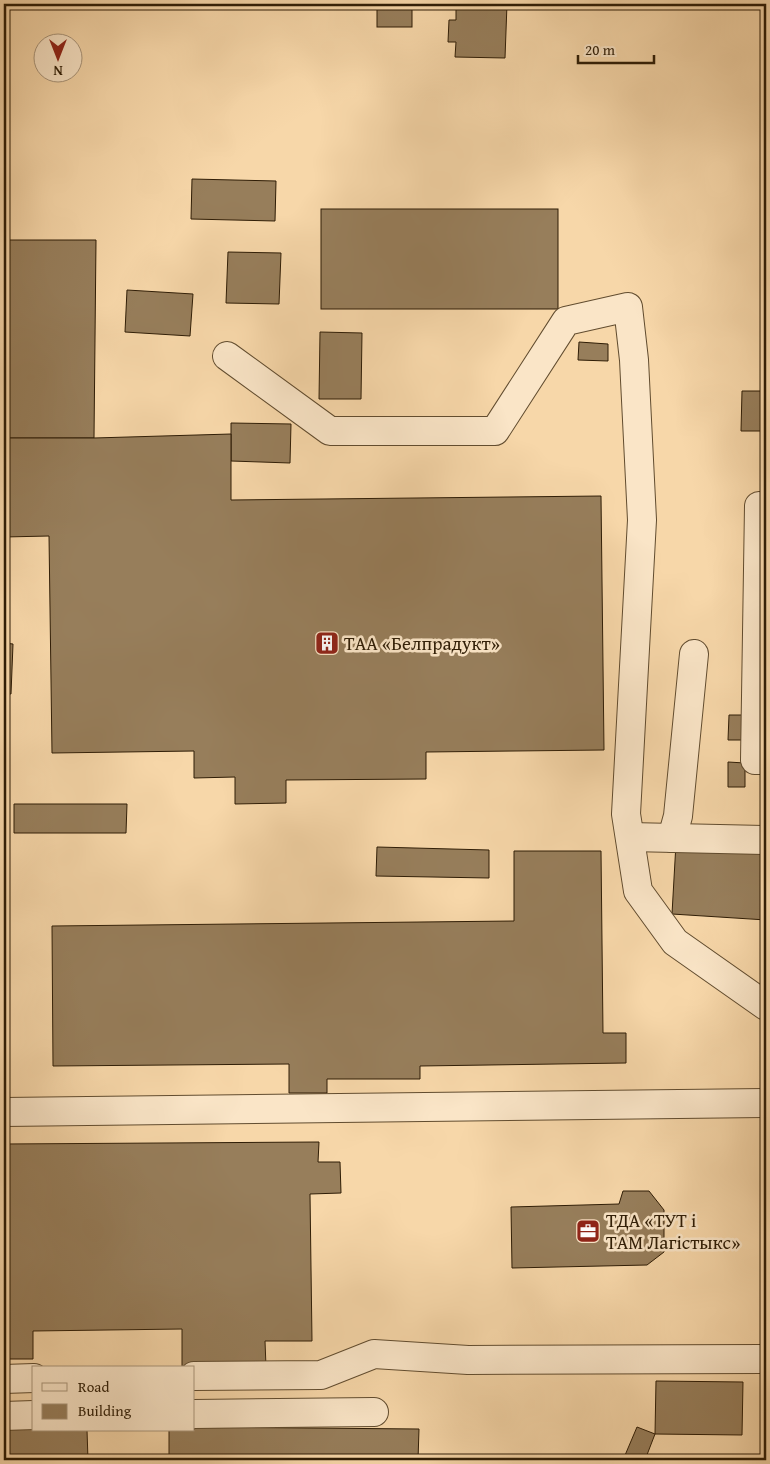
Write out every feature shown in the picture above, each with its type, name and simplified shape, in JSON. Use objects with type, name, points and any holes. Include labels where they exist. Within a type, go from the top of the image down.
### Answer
[{"type":"lane","points":[[227,356],[330,431],[495,431],[566,321],[628,307],[634,360],[642,520],[626,814],[638,891],[675,942],[766,1004]]},
{"type":"lane","points":[[766,506],[759,506],[754,760],[766,760]]},
{"type":"lane","points":[[672,838],[678,816],[694,654]]},
{"type":"lane","points":[[630,837],[766,840]]},
{"type":"lane","points":[[4,1112],[766,1103]]},
{"type":"lane","points":[[195,1376],[321,1375],[374,1354],[468,1360],[766,1359]]},
{"type":"lane","points":[[4,1378],[32,1378]]},
{"type":"lane","points":[[195,1414],[374,1412]]},
{"type":"lane","points":[[4,1416],[32,1416]]},
{"type":"building","points":[[377,4],[412,4],[412,27],[377,27]]},
{"type":"building","points":[[456,4],[507,4],[505,58],[455,57],[456,42],[448,42],[449,20],[456,20]]},
{"type":"building","points":[[192,179],[276,181],[275,221],[191,219]]},
{"type":"building","points":[[321,209],[558,209],[558,309],[321,309]]},
{"type":"building","points":[[4,240],[96,240],[94,438],[4,438]]},
{"type":"building","points":[[228,252],[281,253],[279,304],[226,303]]},
{"type":"building","points":[[127,290],[193,294],[190,336],[125,332]]},
{"type":"building","points":[[320,332],[362,333],[361,399],[319,399]]},
{"type":"building","points":[[579,342],[608,344],[608,361],[578,360]]},
{"type":"building","points":[[742,391],[766,391],[766,431],[741,431]]},
{"type":"building","points":[[231,423],[291,424],[290,463],[231,461]]},
{"type":"building","name":"ТАА «Белпрадукт»","points":[[231,434],[231,500],[601,496],[604,750],[426,752],[426,779],[286,780],[286,803],[235,804],[235,777],[194,778],[194,751],[52,753],[49,536],[4,537],[4,438],[94,438]]},
{"type":"building","points":[[4,643],[13,644],[11,694],[4,693]]},
{"type":"building","points":[[729,715],[745,715],[745,740],[728,740]]},
{"type":"building","points":[[728,762],[745,763],[745,787],[728,787]]},
{"type":"building","points":[[14,804],[127,804],[126,833],[14,833]]},
{"type":"building","points":[[676,843],[766,849],[766,920],[672,914]]},
{"type":"building","points":[[377,847],[489,850],[489,878],[376,876]]},
{"type":"building","points":[[514,851],[601,851],[603,1033],[626,1033],[626,1063],[420,1066],[420,1079],[327,1079],[327,1093],[289,1093],[289,1064],[53,1066],[52,926],[514,921]]},
{"type":"building","points":[[319,1142],[318,1162],[340,1162],[341,1193],[310,1194],[312,1341],[265,1341],[266,1367],[195,1368],[195,1366],[182,1366],[182,1329],[33,1331],[33,1359],[4,1359],[4,1144]]},
{"type":"building","name":"ТДА «ТУТ і ТАМ Лагістыкс»","points":[[623,1191],[649,1191],[664,1210],[664,1252],[647,1265],[512,1268],[511,1207],[619,1204]]},
{"type":"building","points":[[656,1381],[743,1382],[742,1435],[655,1434]]},
{"type":"building","points":[[32,1423],[32,1432],[87,1432],[88,1460],[4,1460],[4,1424]]},
{"type":"building","points":[[195,1427],[419,1429],[418,1460],[169,1460],[169,1432],[195,1432]]},
{"type":"building","points":[[637,1427],[655,1434],[645,1460],[623,1460]]},
{"type":"place","name":"ТАА «Белпрадукт»","points":[[327,643]]},
{"type":"place","name":"ТДА «ТУТ і ТАМ Лагістыкс»","points":[[588,1231]]}]
